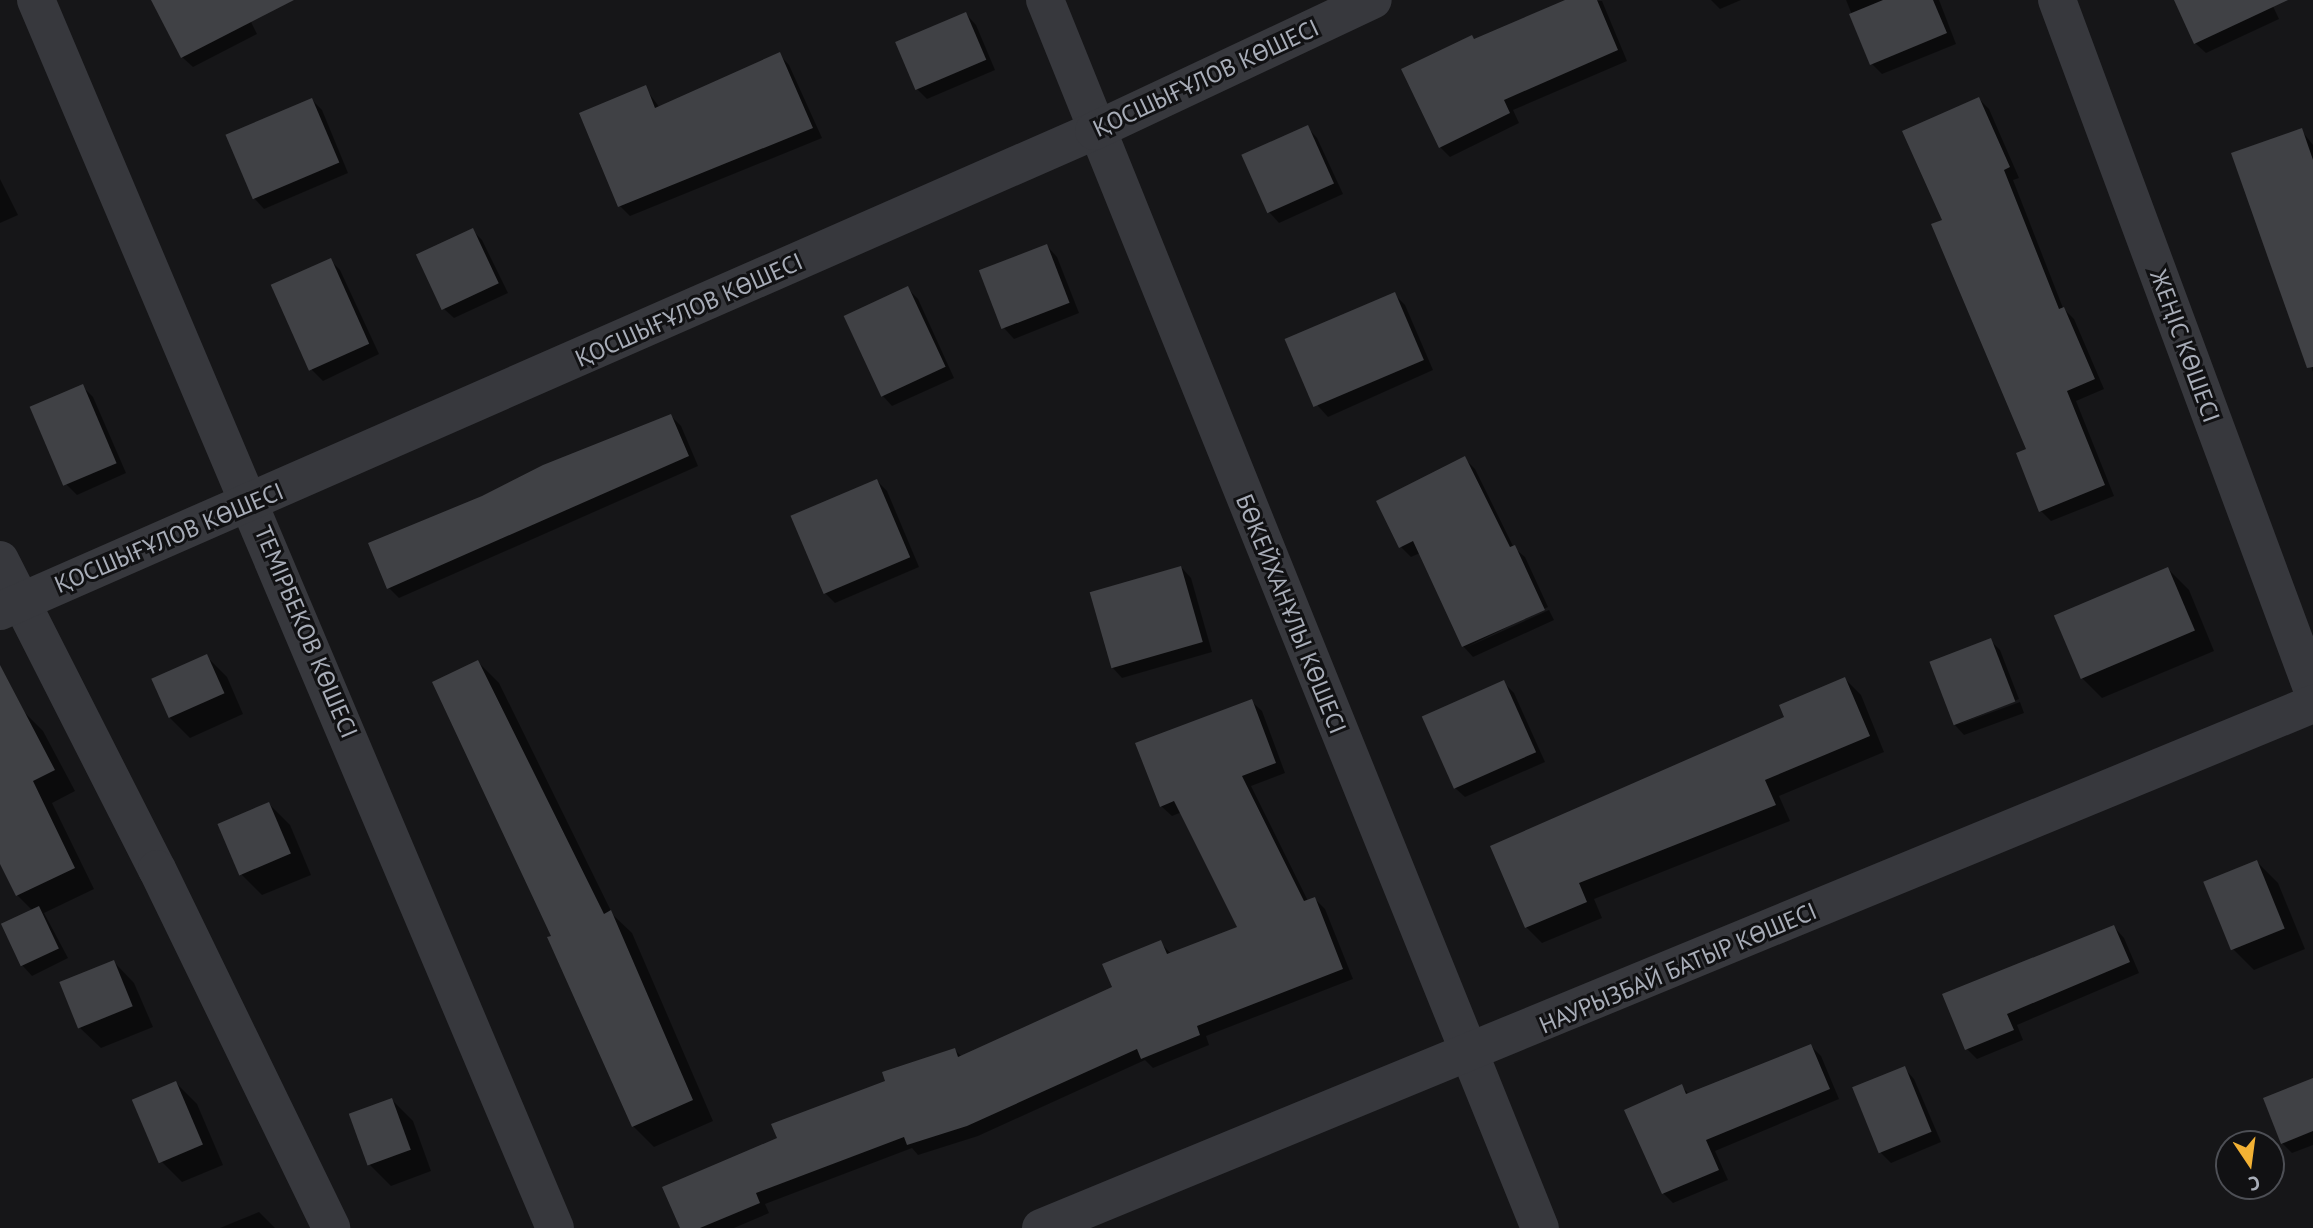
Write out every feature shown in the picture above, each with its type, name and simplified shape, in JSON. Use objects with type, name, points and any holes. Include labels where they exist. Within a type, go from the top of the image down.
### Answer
[{"type":"street","name":"ТЕМІРБЕКОВ КӨШЕСІ","points":[[36,0],[252,503],[555,1228]]},
{"type":"street","name":"БӨКЕЙХАНҰЛЫ КӨШЕСІ","points":[[1045,0],[1094,131],[1540,1228]]},
{"type":"street","name":"ҚОСШЫҒҰЛОВ КӨШЕСІ","points":[[10,606],[252,503],[1094,131],[1373,0]]},
{"type":"street","name":"ЖЕҢІС КӨШЕСІ","points":[[2057,0],[2313,691]]},
{"type":"street","points":[[0,560],[10,606],[157,869],[331,1228]]},
{"type":"street","name":"НАУРЫЗБАЙ БАТЫР КӨШЕСІ","points":[[1041,1228],[1471,1054],[2313,704]]},
{"type":"building","points":[[151,0],[294,0],[181,58]]},
{"type":"building","points":[[1565,0],[1597,0],[1618,50],[1504,100],[1510,113],[1439,148],[1401,69],[1472,35],[1474,39]]},
{"type":"building","points":[[1883,0],[1933,0],[1947,33],[1870,65],[1849,14]]},
{"type":"building","points":[[2174,0],[2288,0],[2194,44]]},
{"type":"building","points":[[966,12],[986,60],[915,90],[895,42]]},
{"type":"building","points":[[780,52],[813,128],[618,207],[579,113],[646,85],[655,108]]},
{"type":"building","points":[[1979,97],[2010,167],[2004,170],[2059,309],[2064,307],[2095,379],[2067,391],[2105,485],[2039,512],[2016,453],[2026,449],[1931,224],[1942,220],[1902,131]]},
{"type":"building","points":[[312,98],[339,162],[253,199],[225,135]]},
{"type":"building","points":[[1308,125],[1334,183],[1267,213],[1241,155]]},
{"type":"building","points":[[2302,128],[2313,160],[2313,367],[2307,368],[2231,153]]},
{"type":"building","points":[[473,228],[499,283],[442,310],[416,255]]},
{"type":"building","points":[[1047,244],[1070,303],[1001,329],[979,270]]},
{"type":"building","points":[[331,258],[369,344],[309,371],[271,285]]},
{"type":"building","points":[[908,286],[946,367],[881,397],[844,316]]},
{"type":"building","points":[[1395,292],[1424,360],[1313,407],[1285,339]]},
{"type":"building","points":[[83,384],[117,463],[63,486],[30,407]]},
{"type":"building","points":[[671,414],[689,456],[387,589],[368,543],[482,496],[543,465]]},
{"type":"building","points":[[1465,456],[1510,547],[1515,545],[1545,610],[1462,647],[1413,541],[1399,548],[1376,501]]},
{"type":"building","points":[[877,479],[910,557],[824,594],[790,516]]},
{"type":"building","points":[[1181,566],[1203,642],[1111,668],[1090,592]]},
{"type":"building","points":[[2168,567],[2195,631],[2081,679],[2054,615]]},
{"type":"building","points":[[1991,638],[2015,701],[1954,725],[1929,662]]},
{"type":"building","points":[[207,654],[224,693],[169,718],[151,679]]},
{"type":"building","points":[[478,660],[604,914],[611,910],[693,1100],[632,1127],[547,937],[551,936],[432,682]]},
{"type":"building","points":[[0,665],[55,770],[33,781],[75,868],[16,896],[0,864]]},
{"type":"building","points":[[1845,677],[1870,736],[1765,780],[1776,805],[1579,883],[1587,902],[1525,928],[1490,846],[1784,717],[1779,705]]},
{"type":"building","points":[[1504,680],[1536,752],[1454,789],[1422,717]]},
{"type":"building","points":[[1252,699],[1276,763],[1242,776],[1304,901],[1315,897],[1343,969],[1197,1026],[1200,1035],[1141,1059],[1137,1049],[967,1126],[907,1145],[904,1137],[756,1193],[760,1203],[700,1228],[680,1228],[662,1187],[777,1138],[771,1124],[885,1081],[882,1072],[955,1048],[958,1057],[1112,987],[1102,964],[1161,940],[1167,954],[1237,927],[1174,801],[1160,807],[1135,743]]},
{"type":"building","points":[[269,802],[291,854],[239,875],[217,824]]},
{"type":"building","points":[[2257,860],[2285,929],[2231,950],[2203,882]]},
{"type":"building","points":[[39,906],[59,949],[21,966],[1,924]]},
{"type":"building","points":[[2114,925],[2130,962],[2007,1014],[2014,1030],[1965,1050],[1942,994]]},
{"type":"building","points":[[114,960],[133,1006],[78,1028],[59,982]]},
{"type":"building","points":[[1811,1044],[1830,1089],[1706,1140],[1719,1170],[1662,1194],[1624,1110],[1682,1084],[1686,1094]]},
{"type":"building","points":[[1905,1066],[1932,1132],[1879,1153],[1852,1087]]},
{"type":"building","points":[[2313,1078],[2313,1131],[2285,1142],[2285,1130],[2276,1130],[2263,1098]]},
{"type":"building","points":[[176,1081],[203,1145],[159,1163],[132,1100]]},
{"type":"building","points":[[392,1098],[411,1150],[368,1165],[349,1114]]}]
